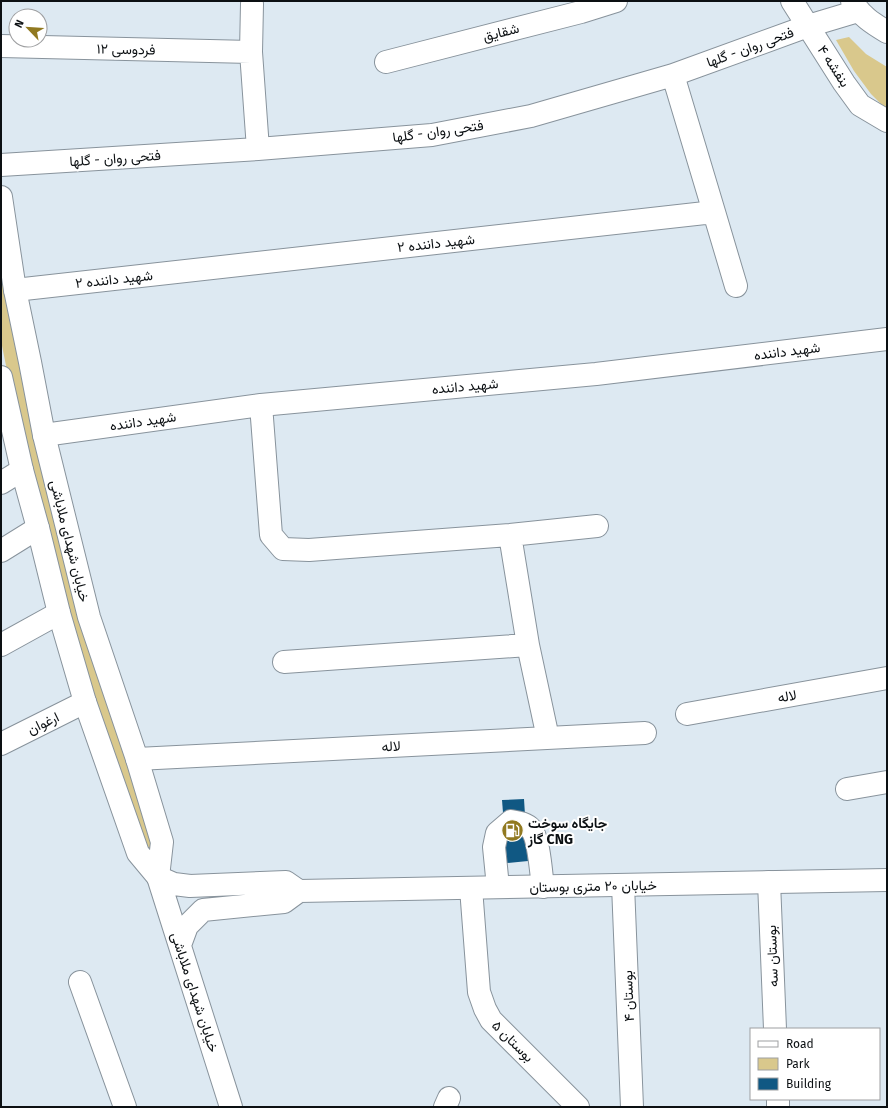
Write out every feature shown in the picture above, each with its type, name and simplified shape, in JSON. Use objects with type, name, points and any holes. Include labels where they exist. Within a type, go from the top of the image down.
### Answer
[{"type":"street","name":"شقایق","points":[[386,62],[581,12],[616,1]]},
{"type":"street","name":"بنفشه ۴","points":[[792,1],[844,83],[860,105],[887,121]]},
{"type":"street","points":[[252,4],[251,52],[258,149]]},
{"type":"street","name":"فتحی روان - گلها","points":[[1,165],[258,149],[432,135],[531,116],[673,75],[808,26],[855,6]]},
{"type":"street","points":[[855,6],[874,24],[887,32]]},
{"type":"street","name":"فردوسی ۱۲","points":[[1,46],[251,52]]},
{"type":"street","points":[[673,75],[736,286]]},
{"type":"street","name":"خیابان شهدای ملاباشی","points":[[1,197],[15,290],[44,435],[89,617],[137,759],[162,842],[158,877]]},
{"type":"street","name":"شهید داننده ۲","points":[[15,290],[714,212]]},
{"type":"street","name":"شهید داننده","points":[[44,435],[261,405],[596,374],[887,339]]},
{"type":"street","name":"خیابان شهدای ملاباشی","points":[[1,377],[22,470],[59,613],[85,702],[138,853],[158,877],[232,1107]]},
{"type":"street","points":[[261,405],[271,535],[283,549],[309,550],[510,535],[597,526]]},
{"type":"street","points":[[1,483],[22,470]]},
{"type":"street","points":[[1,551],[38,528]]},
{"type":"street","points":[[510,535],[528,646],[548,738]]},
{"type":"street","points":[[1,646],[59,613]]},
{"type":"street","points":[[284,662],[528,646]]},
{"type":"street","name":"لاله","points":[[688,714],[887,678]]},
{"type":"street","name":"ارغوان","points":[[1,744],[85,702]]},
{"type":"street","name":"لاله","points":[[137,759],[646,733]]},
{"type":"street","points":[[847,788],[887,782]]},
{"type":"street","points":[[498,887],[494,848],[497,833],[511,821],[520,822],[531,828],[537,842],[543,887]]},
{"type":"street","name":"خیابان ۲۰ متری بوستان","points":[[158,877],[174,884],[190,886],[286,882],[298,891],[887,880]]},
{"type":"street","name":"بوستان سه","points":[[769,882],[775,1028]]},
{"type":"street","name":"بوستان ۴","points":[[623,885],[632,1107]]},
{"type":"street","name":"بوستان ۵","points":[[471,888],[479,992],[485,1009],[491,1020],[566,1103]]},
{"type":"street","points":[[180,945],[187,926],[203,910],[284,902],[298,891]]},
{"type":"street","points":[[80,982],[125,1107]]},
{"type":"green space","points":[[849,37],[866,54],[887,67],[887,110],[871,94],[854,71],[836,40]]},
{"type":"green space","points":[[1,256],[150,822],[150,849],[138,836],[93,699],[22,444],[1,341]]},
{"type":"building","points":[[524,799],[528,861],[507,863],[502,800]]},
{"type":"place","name":"جایگاه سوخت گاز CNG","points":[[512,831]]}]
